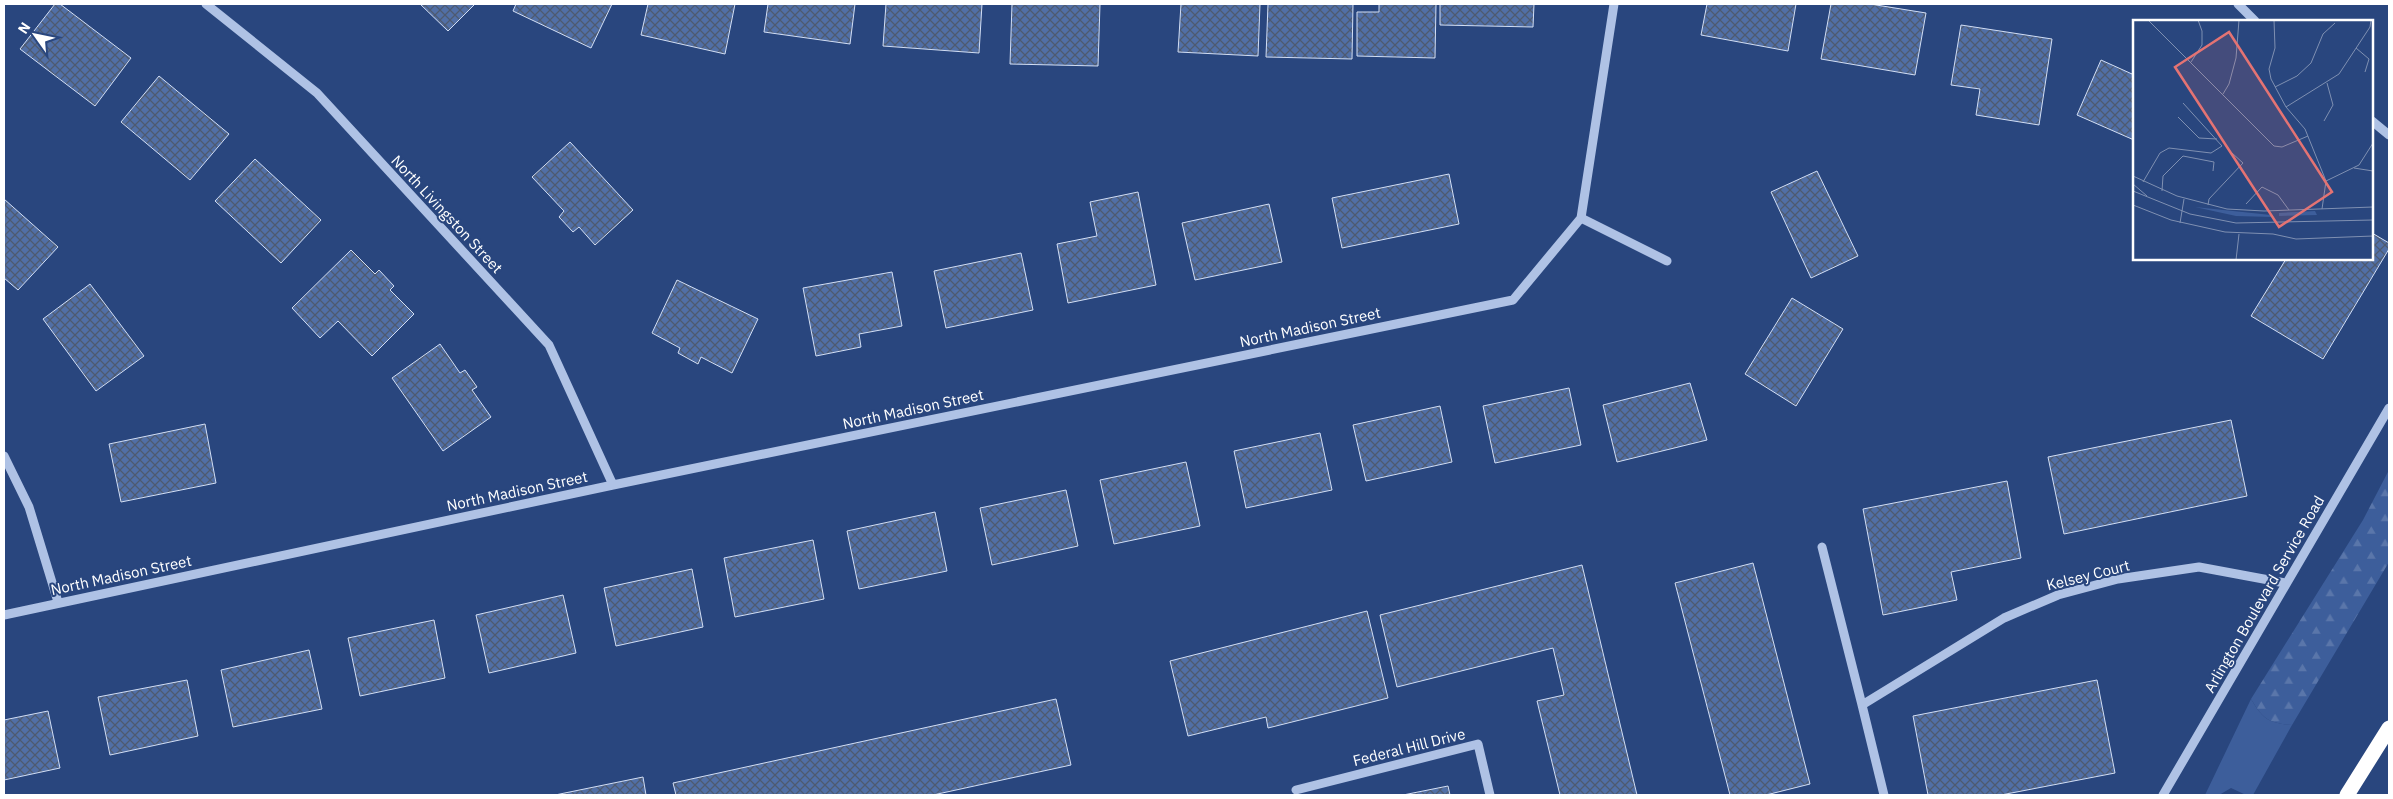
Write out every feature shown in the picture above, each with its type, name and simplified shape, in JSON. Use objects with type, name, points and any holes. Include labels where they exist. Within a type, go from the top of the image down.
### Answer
[{"type":"highway","points":[[2348,795],[2389,728]]},
{"type":"street","name":"North Livingston Street","points":[[206,4],[317,93],[549,345],[613,485]]},
{"type":"street","points":[[1614,4],[1581,218],[1668,261]]},
{"type":"street","points":[[2238,4],[2255,20]]},
{"type":"street","points":[[2373,122],[2389,135]]},
{"type":"street","name":"North Madison Street","points":[[4,615],[613,485],[1513,300],[1581,218]]},
{"type":"street","name":"Arlington Boulevard Service Road","points":[[2163,795],[2285,583],[2389,408]]},
{"type":"street","points":[[4,456],[29,507],[58,602]]},
{"type":"street","points":[[1822,546],[1884,795]]},
{"type":"street","name":"Kelsey Court","points":[[1862,704],[2004,618],[2058,595],[2118,579],[2198,567],[2285,583]]},
{"type":"street","name":"Federal Hill Drive","points":[[1296,790],[1478,744],[1490,795]]},
{"type":"green space","points":[[2389,470],[2389,562],[2292,725],[2277,723],[2267,719],[2251,699],[2363,520]]},
{"type":"green space","points":[[2251,699],[2267,719],[2277,723],[2292,725],[2253,795],[2246,795],[2231,788],[2219,795],[2205,795]]},
{"type":"building","points":[[55,4],[60,4],[131,58],[95,106],[20,49]]},
{"type":"building","points":[[420,4],[475,4],[448,31]]},
{"type":"building","points":[[516,4],[612,4],[591,48],[513,11]]},
{"type":"building","points":[[648,4],[735,4],[725,54],[641,35]]},
{"type":"building","points":[[768,4],[855,4],[850,44],[764,32]]},
{"type":"building","points":[[886,4],[982,4],[979,53],[883,46]]},
{"type":"building","points":[[1012,4],[1100,4],[1098,66],[1010,64]]},
{"type":"building","points":[[1181,4],[1260,4],[1258,56],[1178,52]]},
{"type":"building","points":[[1268,4],[1353,4],[1352,59],[1266,57]]},
{"type":"building","points":[[1379,4],[1436,4],[1435,58],[1357,56],[1357,12],[1379,12]]},
{"type":"building","points":[[1440,4],[1534,4],[1533,27],[1440,25]]},
{"type":"building","points":[[1707,4],[1796,4],[1788,51],[1701,35]]},
{"type":"building","points":[[1831,4],[1870,4],[1926,13],[1915,75],[1821,59]]},
{"type":"building","points":[[1961,25],[2052,39],[2039,125],[1976,115],[1980,89],[1951,85]]},
{"type":"building","points":[[2101,60],[2132,74],[2133,72],[2133,140],[2077,115]]},
{"type":"building","points":[[159,76],[229,134],[190,180],[121,122]]},
{"type":"building","points":[[570,142],[633,210],[595,245],[579,227],[573,232],[559,217],[564,211],[532,177]]},
{"type":"building","points":[[255,159],[321,220],[281,263],[215,201]]},
{"type":"building","points":[[1817,171],[1858,256],[1811,278],[1771,192]]},
{"type":"building","points":[[1449,174],[1459,224],[1342,248],[1332,198]]},
{"type":"building","points":[[1138,192],[1156,285],[1068,303],[1057,244],[1097,236],[1090,202]]},
{"type":"building","points":[[4,199],[58,247],[18,290],[4,278]]},
{"type":"building","points":[[1269,204],[1282,262],[1195,280],[1182,223]]},
{"type":"building","points":[[2373,234],[2389,243],[2389,249],[2323,359],[2251,316],[2285,260],[2373,260]]},
{"type":"building","points":[[351,250],[375,274],[379,270],[394,286],[390,290],[414,314],[372,356],[338,321],[320,338],[292,308]]},
{"type":"building","points":[[1021,253],[1033,310],[946,328],[934,271]]},
{"type":"building","points":[[892,272],[902,326],[859,334],[861,347],[816,356],[803,288]]},
{"type":"building","points":[[677,280],[758,319],[732,373],[701,357],[698,364],[678,353],[680,348],[652,333]]},
{"type":"building","points":[[90,284],[144,356],[96,391],[43,319]]},
{"type":"building","points":[[1792,298],[1843,329],[1796,406],[1745,374]]},
{"type":"building","points":[[440,344],[460,373],[465,370],[477,387],[472,390],[491,417],[443,451],[392,378]]},
{"type":"building","points":[[1690,383],[1707,440],[1617,462],[1603,405]]},
{"type":"building","points":[[1569,388],[1581,445],[1495,463],[1483,406]]},
{"type":"building","points":[[1440,406],[1452,462],[1366,481],[1353,425]]},
{"type":"building","points":[[2231,420],[2247,496],[2064,534],[2048,457]]},
{"type":"building","points":[[205,424],[216,483],[121,502],[109,444]]},
{"type":"building","points":[[1320,433],[1332,490],[1246,508],[1234,451]]},
{"type":"building","points":[[1186,462],[1200,526],[1114,544],[1100,480]]},
{"type":"building","points":[[2007,481],[2021,558],[1951,572],[1957,600],[1883,615],[1863,509]]},
{"type":"building","points":[[1066,490],[1078,546],[992,565],[980,508]]},
{"type":"building","points":[[935,512],[947,571],[859,589],[847,531]]},
{"type":"building","points":[[813,540],[824,599],[735,617],[724,558]]},
{"type":"building","points":[[1753,563],[1810,784],[1766,795],[1730,795],[1675,583]]},
{"type":"building","points":[[1582,565],[1637,795],[1560,795],[1537,701],[1564,695],[1553,648],[1397,687],[1380,615]]},
{"type":"building","points":[[692,569],[703,627],[616,646],[604,588]]},
{"type":"building","points":[[563,595],[576,653],[489,673],[476,615]]},
{"type":"building","points":[[1367,611],[1388,698],[1268,728],[1266,717],[1188,736],[1170,661]]},
{"type":"building","points":[[434,620],[445,678],[360,696],[348,638]]},
{"type":"building","points":[[309,650],[322,709],[233,727],[221,670]]},
{"type":"building","points":[[187,680],[198,736],[110,755],[98,697]]},
{"type":"building","points":[[2097,680],[2115,773],[2001,795],[1928,795],[1913,716]]},
{"type":"building","points":[[1056,699],[1071,765],[933,795],[676,795],[673,783]]},
{"type":"building","points":[[48,711],[60,768],[4,780],[4,720]]},
{"type":"building","points":[[643,777],[646,795],[555,795]]},
{"type":"building","points":[[1448,786],[1450,795],[1403,795]]}]
